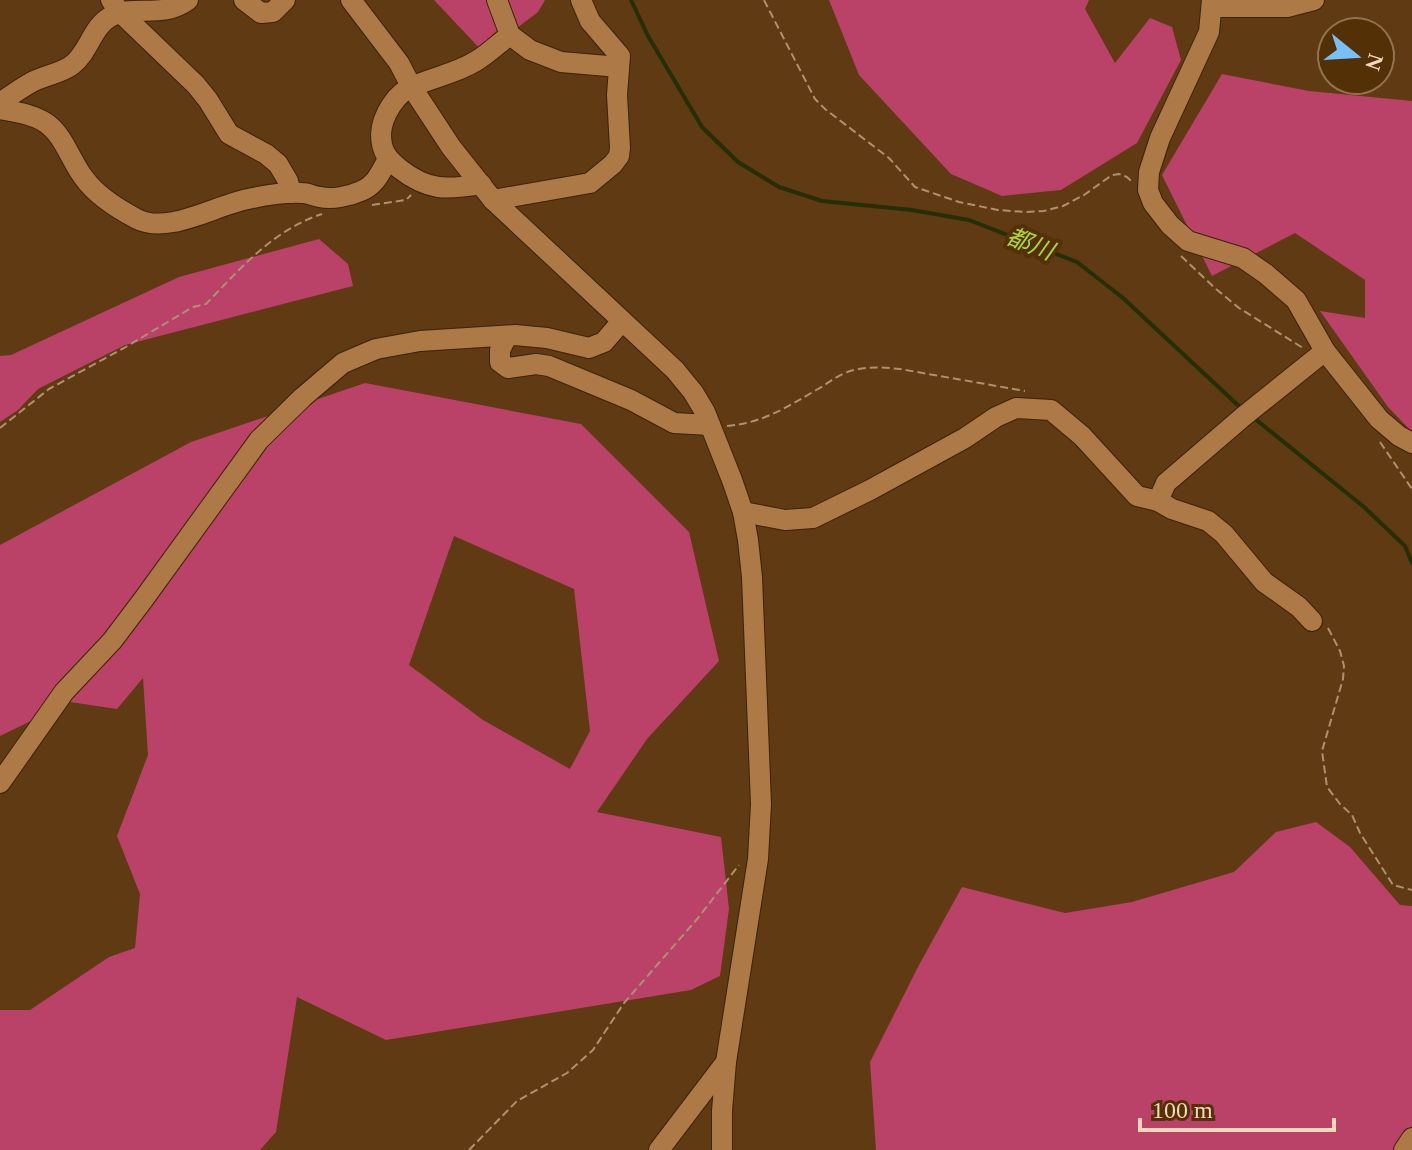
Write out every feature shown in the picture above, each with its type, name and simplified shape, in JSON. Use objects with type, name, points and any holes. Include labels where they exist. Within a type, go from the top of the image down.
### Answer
[{"type":"street","points":[[116,6],[167,10],[181,6],[188,0]]},
{"type":"street","points":[[244,0],[261,13],[273,12],[285,0]]},
{"type":"street","points":[[351,0],[399,63],[451,147],[487,192],[675,370],[693,392],[705,412],[743,512],[752,577],[761,804],[758,859],[726,1062],[722,1150]]},
{"type":"street","points":[[497,0],[510,35],[530,50],[561,62],[619,67]]},
{"type":"street","points":[[510,35],[475,62],[411,86],[389,109],[382,122],[383,150],[388,159],[414,181],[442,188],[461,187],[487,192],[590,183],[613,164],[620,148],[617,95],[620,56],[590,21],[581,0]]},
{"type":"street","points":[[1314,0],[1287,7],[1212,4],[1209,32],[1160,138],[1149,172],[1148,190],[1153,203],[1170,225],[1188,241],[1243,258],[1296,300],[1320,356],[1379,419],[1412,443]]},
{"type":"street","points":[[0,103],[32,82],[70,67],[80,58],[101,23],[116,6]]},
{"type":"street","points":[[116,6],[196,85],[229,134],[278,164],[291,193]]},
{"type":"street","points":[[0,109],[34,117],[48,124],[95,191],[149,224],[184,219],[273,193],[306,193],[321,198],[360,192],[375,183],[388,159]]},
{"type":"street","points":[[0,783],[64,692],[112,641],[143,600],[259,440],[343,363],[376,349],[420,341],[507,336],[547,338],[589,348],[604,342],[622,321]]},
{"type":"street","points":[[507,336],[500,350],[500,362],[508,368],[536,364],[549,366],[631,400],[674,423],[710,425]]},
{"type":"street","points":[[1158,501],[1166,483],[1320,356]]},
{"type":"street","points":[[743,512],[785,520],[813,518],[965,438],[996,417],[1016,408],[1051,410],[1082,436],[1137,496],[1208,521],[1224,534],[1264,582],[1317,620]]},
{"type":"street","points":[[659,1150],[726,1062]]},
{"type":"street","points":[[1404,1150],[1412,1138]]},
{"type":"path","points":[[764,0],[815,99],[889,158],[915,187],[959,202],[1026,212],[1063,206],[1112,175],[1119,174],[1132,182]]},
{"type":"path","points":[[366,206],[406,200],[424,185]]},
{"type":"path","points":[[0,428],[49,389],[193,307],[206,304],[267,243],[301,221],[325,213]]},
{"type":"path","points":[[1180,255],[1239,308],[1320,356]]},
{"type":"path","points":[[710,425],[748,424],[769,417],[842,374],[859,369],[900,369],[1036,393]]},
{"type":"path","points":[[1317,620],[1340,651],[1344,666],[1322,751],[1327,787],[1352,815],[1393,885],[1412,890]]},
{"type":"path","points":[[469,1150],[517,1101],[567,1073],[593,1050],[624,1003],[742,862]]},
{"type":"shaded area","points":[[434,0],[545,0],[538,12],[484,53]]},
{"type":"shaded area","points":[[829,0],[1089,0],[1085,9],[1115,63],[1150,18],[1172,27],[1181,60],[1137,143],[1061,190],[1002,196],[951,174],[859,75]]},
{"type":"shaded area","points":[[1222,74],[1316,92],[1316,96],[1412,101],[1412,432],[1388,407],[1320,311],[1365,318],[1365,280],[1295,233],[1212,276],[1162,175]]},
{"type":"shaded area","points":[[319,239],[348,264],[353,286],[125,345],[38,389],[18,410],[0,422],[0,356],[11,355],[179,277]]},
{"type":"shaded area","points":[[365,383],[581,424],[689,532],[719,661],[647,739],[597,812],[721,837],[729,909],[720,976],[691,990],[386,1040],[297,997],[276,1132],[260,1150],[0,1150],[0,1010],[30,1010],[109,957],[135,948],[140,894],[117,836],[148,755],[143,678],[117,709],[70,702],[0,736],[0,545],[191,442]],"holes":[[[454,536],[574,589],[590,731],[570,769],[483,720],[409,665]]]},
{"type":"shaded area","points":[[1316,822],[1350,847],[1400,905],[1412,906],[1412,1136],[1404,1150],[876,1150],[870,1062],[962,887],[1065,913],[1132,902],[1234,872],[1276,832]]},
{"type":"waterway","name":"都川","points":[[631,0],[648,36],[702,127],[738,162],[779,187],[822,201],[912,210],[969,220],[1077,262],[1123,298],[1241,408]]},
{"type":"waterway","name":"都川","points":[[1254,418],[1364,507],[1405,546],[1412,563]]}]
